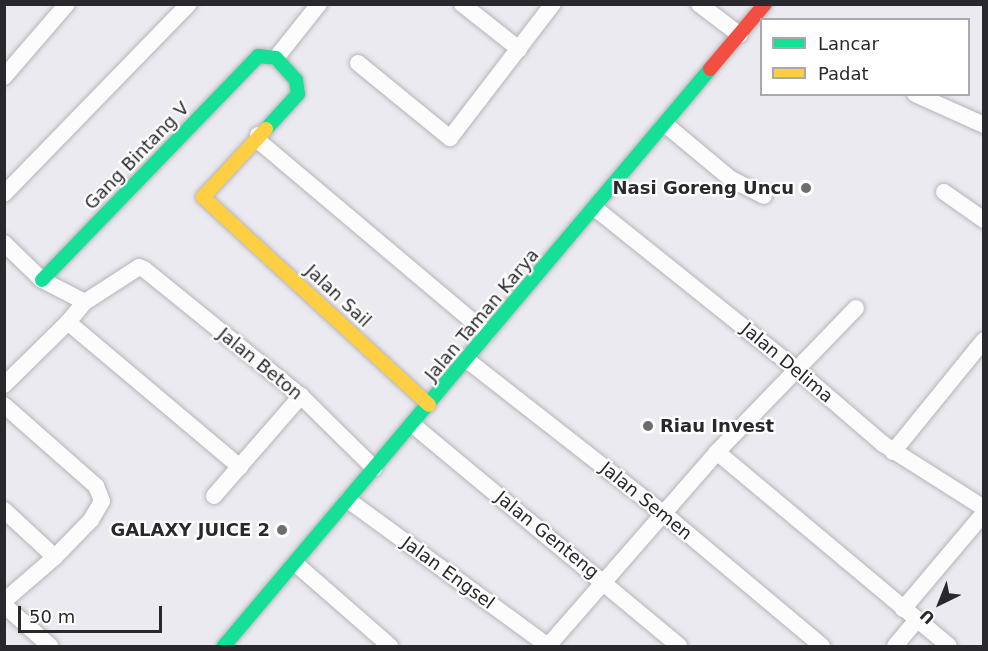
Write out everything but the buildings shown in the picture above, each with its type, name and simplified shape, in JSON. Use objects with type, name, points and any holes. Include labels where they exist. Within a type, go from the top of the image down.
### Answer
[{"type":"street","points":[[4,77],[67,4]]},
{"type":"street","points":[[4,194],[189,4]]},
{"type":"street","points":[[319,4],[276,58],[296,80],[298,94],[258,135],[261,143],[487,333]]},
{"type":"street","points":[[462,4],[519,49]]},
{"type":"street","points":[[358,63],[450,138],[553,4]]},
{"type":"street","points":[[699,4],[750,28]]},
{"type":"street","name":"Jalan Taman Karya","points":[[234,644],[374,468],[750,28],[765,4]]},
{"type":"street","name":"Gang Bintang V","points":[[42,280],[258,56],[276,58]]},
{"type":"street","points":[[919,96],[984,125]]},
{"type":"street","points":[[666,125],[731,179],[764,196]]},
{"type":"street","name":"Jalan Sail","points":[[258,135],[203,197],[429,405]]},
{"type":"street","points":[[944,192],[984,220]]},
{"type":"street","name":"Jalan Delima","points":[[596,209],[797,370],[892,452],[984,508]]},
{"type":"street","points":[[4,243],[42,280],[85,302],[68,322],[4,385]]},
{"type":"street","name":"Jalan Beton","points":[[85,302],[139,267],[301,396],[374,468]]},
{"type":"street","points":[[548,646],[602,580],[717,452],[856,308]]},
{"type":"street","points":[[68,322],[240,467]]},
{"type":"street","points":[[892,452],[984,340]]},
{"type":"street","name":"Jalan Semen","points":[[467,360],[663,513],[822,646]]},
{"type":"street","points":[[214,496],[301,396]]},
{"type":"street","points":[[4,405],[96,486],[102,501],[91,520],[56,557],[4,601]]},
{"type":"street","name":"Jalan Genteng","points":[[413,425],[679,646]]},
{"type":"street","points":[[717,452],[949,646]]},
{"type":"street","name":"Jalan Engsel","points":[[348,500],[548,646]]},
{"type":"street","points":[[4,510],[56,557]]},
{"type":"street","points":[[903,609],[984,513]]},
{"type":"street","points":[[296,564],[390,646]]},
{"type":"street","points":[[4,605],[50,646]]},
{"type":"street","points":[[894,646],[917,620]]},
{"type":"traffic: fast","points":[[42,280],[258,56],[276,58],[296,80],[298,94],[266,129]]},
{"type":"traffic: fast","points":[[224,646],[710,69]]},
{"type":"traffic: slow","points":[[266,129],[203,197],[429,405]]},
{"type":"traffic: jam","points":[[710,69],[765,4]]},
{"type":"place","name":"Nasi Goreng Uncu","points":[[806,188]]},
{"type":"place","name":"Riau Invest","points":[[648,426]]},
{"type":"place","name":"GALAXY JUICE 2","points":[[282,530]]}]
